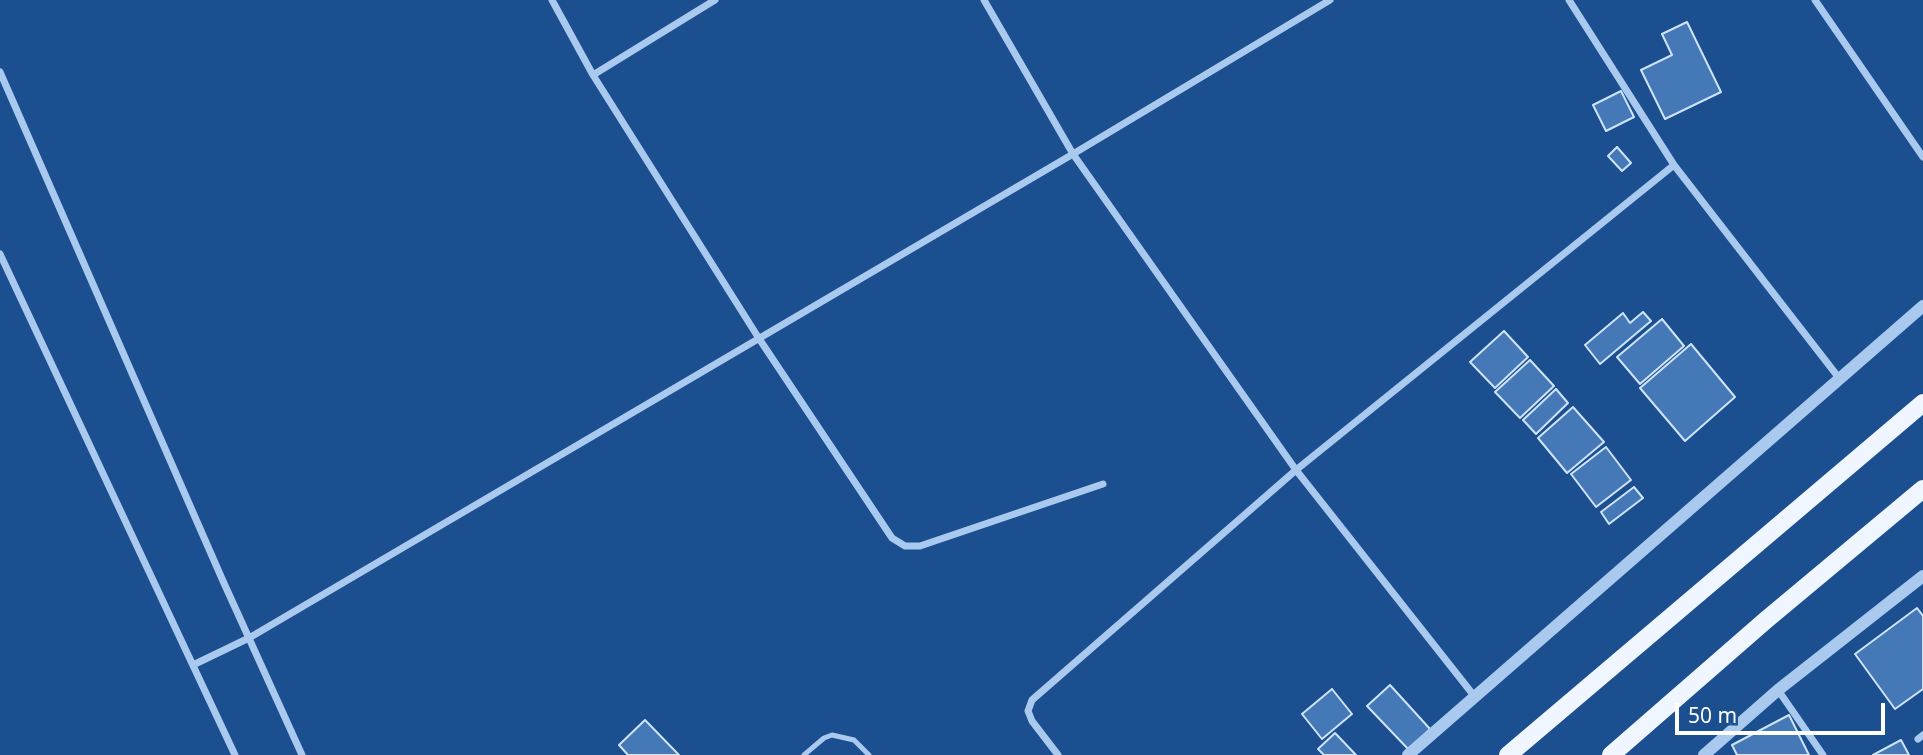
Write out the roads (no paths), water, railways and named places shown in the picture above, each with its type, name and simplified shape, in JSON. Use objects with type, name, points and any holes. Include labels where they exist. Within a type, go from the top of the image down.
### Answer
[{"type":"main road","points":[[1508,755],[1923,403]]},
{"type":"main road","points":[[1611,755],[1766,620],[1923,489]]},
{"type":"street","points":[[552,0],[593,75],[758,337],[892,538],[905,546],[920,546],[1103,484]]},
{"type":"street","points":[[593,75],[715,0]]},
{"type":"street","points":[[984,0],[1073,155],[1296,470],[1475,697]]},
{"type":"street","points":[[192,665],[248,638],[1073,155],[1331,0]]},
{"type":"street","points":[[1569,0],[1674,165],[1839,378]]},
{"type":"street","points":[[1815,0],[1923,158]]},
{"type":"street","points":[[0,72],[302,755]]},
{"type":"street","points":[[1059,755],[1032,721],[1028,711],[1032,700],[1296,470],[1674,165]]},
{"type":"street","points":[[0,254],[235,755]]},
{"type":"street","points":[[1408,755],[1923,306]]},
{"type":"street","points":[[1704,755],[1778,690],[1923,576]]},
{"type":"street","points":[[1778,690],[1822,755]]},
{"type":"lane","points":[[804,755],[824,738],[832,735],[854,740],[869,755]]}]
